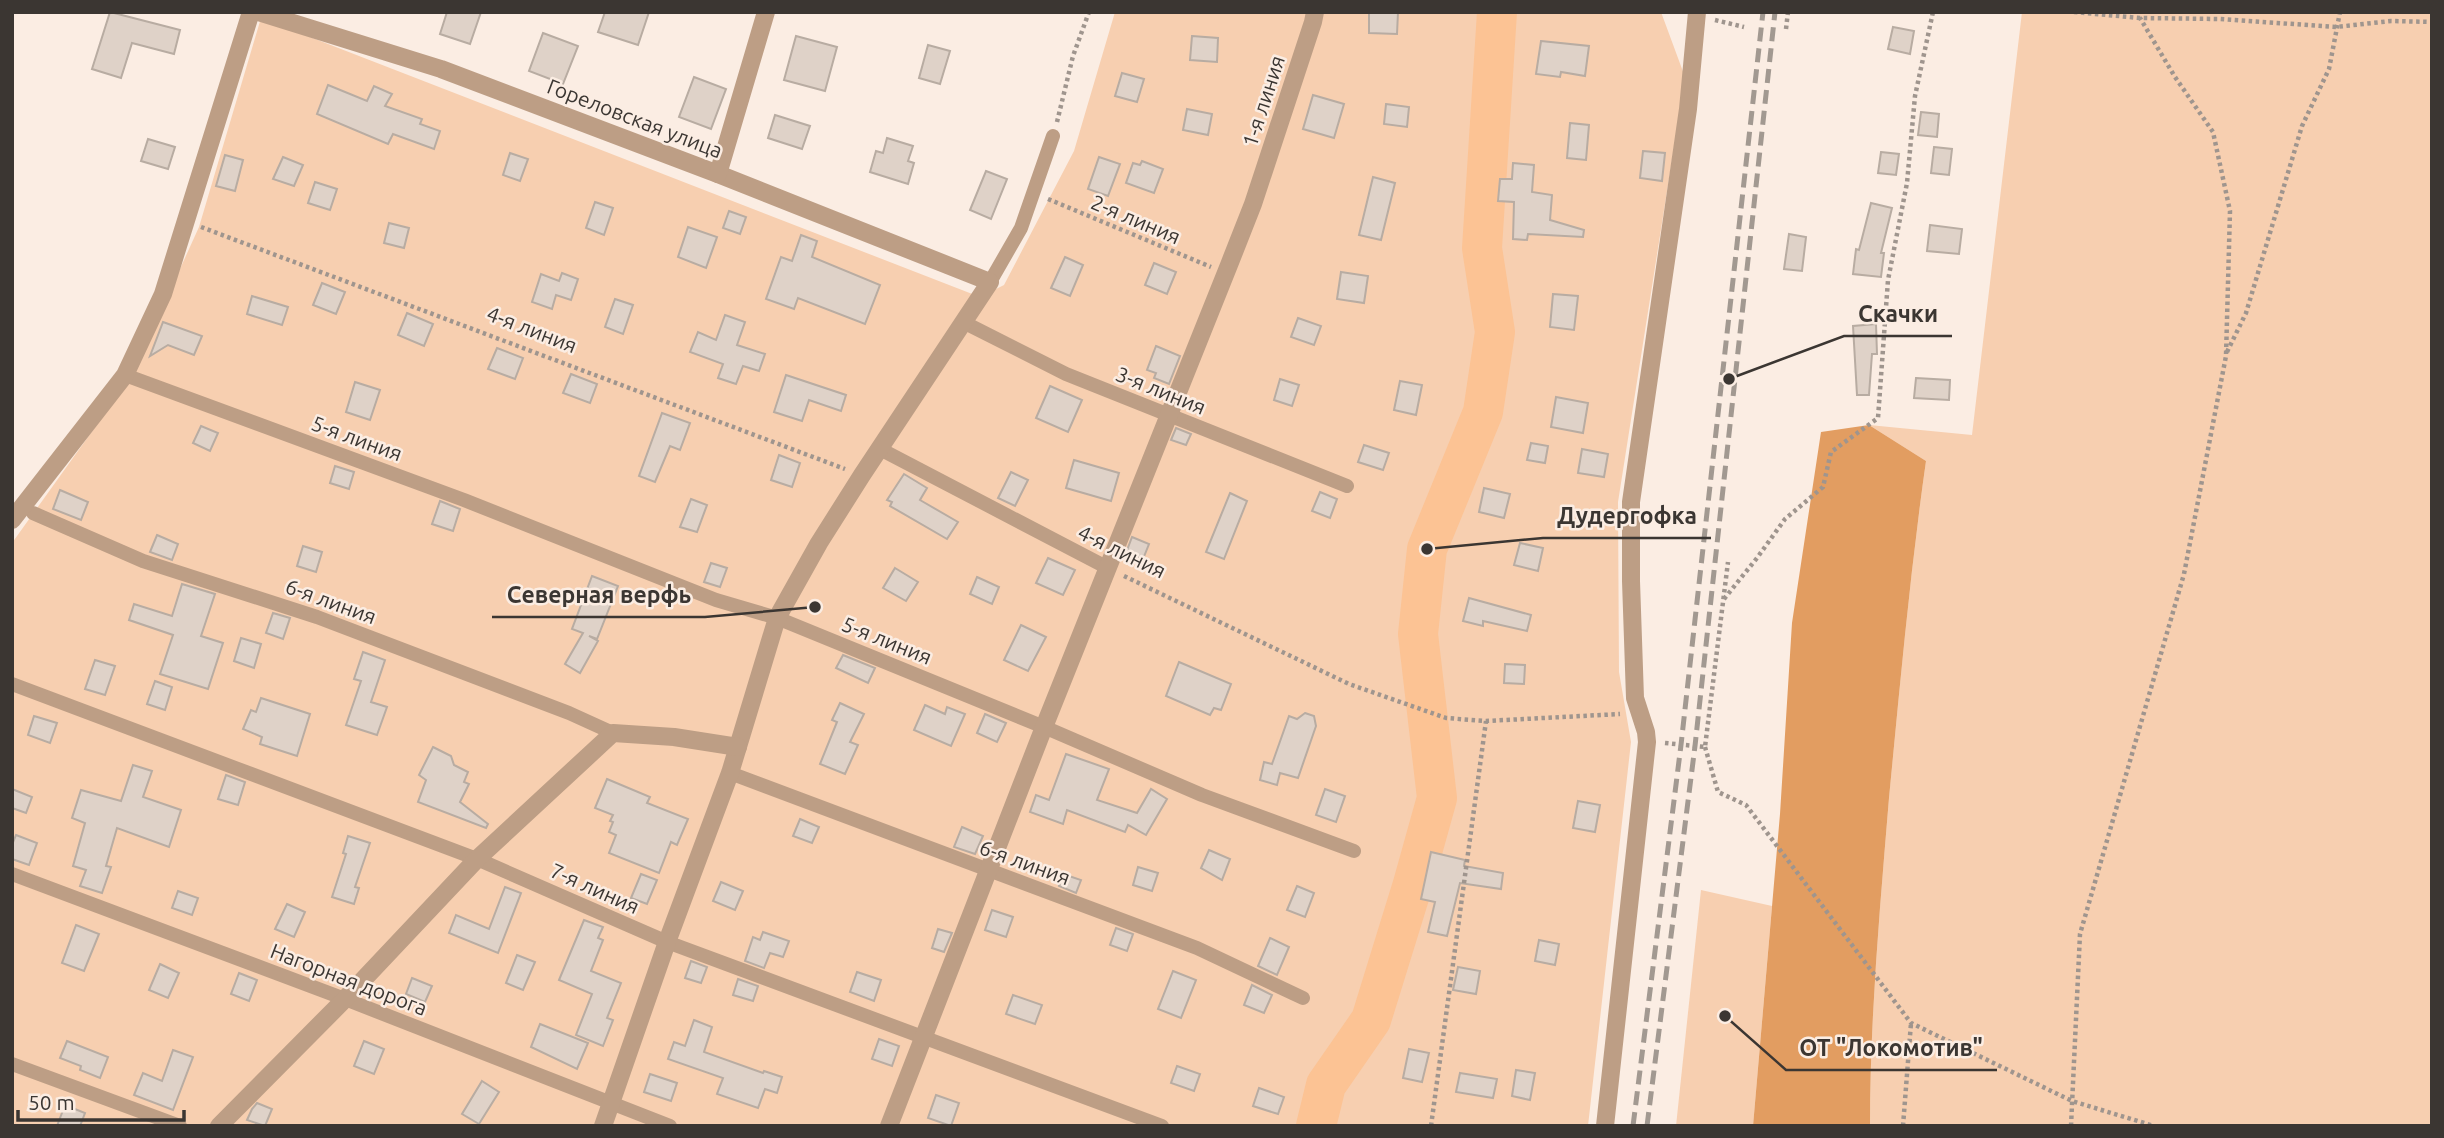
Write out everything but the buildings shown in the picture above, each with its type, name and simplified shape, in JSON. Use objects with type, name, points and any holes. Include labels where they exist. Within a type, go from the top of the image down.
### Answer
[{"type":"street","points":[[22,514],[125,374],[163,294],[251,12]]},
{"type":"street","name":"Гореловская улица","points":[[258,12],[442,69],[718,174],[990,282]]},
{"type":"street","points":[[718,174],[766,12]]},
{"type":"street","name":"1-я линия","points":[[889,1126],[1044,727],[1253,204],[1315,12]]},
{"type":"street","points":[[1605,1126],[1647,743],[1635,698],[1631,502],[1688,109],[1697,16]]},
{"type":"street","points":[[603,1126],[730,773],[777,618],[819,543],[862,475],[990,282]]},
{"type":"street","points":[[219,1126],[345,999],[477,859],[613,733],[674,737],[738,747]]},
{"type":"lane","points":[[990,282],[1021,228],[1053,136]]},
{"type":"lane","name":"3-я линия","points":[[963,322],[1066,374],[1347,486]]},
{"type":"lane","name":"5-я линия","points":[[125,374],[464,499],[716,600],[777,618],[1202,795],[1354,851]]},
{"type":"lane","name":"4-я линия","points":[[880,449],[1108,568]]},
{"type":"lane","name":"6-я линия","points":[[22,514],[143,561],[317,617],[569,713],[613,733]]},
{"type":"lane","name":"7-я линия","points":[[12,684],[477,859],[667,942],[1162,1126]]},
{"type":"lane","name":"6-я линия","points":[[730,773],[1197,948],[1303,998]]},
{"type":"lane","name":"Нагорная дорога","points":[[12,874],[345,999],[670,1126]]},
{"type":"lane","points":[[12,1065],[180,1126]]},
{"type":"path","points":[[1053,136],[1073,56],[1090,12]]},
{"type":"path","points":[[1786,29],[1788,12]]},
{"type":"path","points":[[1724,599],[1785,519],[1823,487],[1831,452],[1878,418],[1888,280],[1906,183],[1915,96],[1933,12]]},
{"type":"path","points":[[2074,12],[2336,27],[2391,21],[2432,22]]},
{"type":"path","points":[[2226,356],[2246,313],[2302,126],[2329,69],[2340,12]]},
{"type":"path","points":[[2071,1126],[2080,934],[2184,574],[2226,356],[2230,211],[2213,132],[2175,77],[2139,15]]},
{"type":"path","points":[[1723,21],[1744,27]]},
{"type":"path","name":"2-я линия","points":[[1034,193],[1226,274]]},
{"type":"path","name":"4-я линия","points":[[187,222],[862,475]]},
{"type":"path","points":[[1728,562],[1704,747],[1718,792],[1746,806],[1911,1023],[2072,1101],[2154,1126]]},
{"type":"path","name":"4-я линия","points":[[1108,568],[1349,684],[1446,719],[1486,721],[1640,713]]},
{"type":"path","points":[[1431,1126],[1486,721]]},
{"type":"path","points":[[1647,743],[1704,747]]},
{"type":"path","points":[[1903,1126],[1911,1023]]},
{"type":"shaded area","points":[[1115,12],[1661,12],[1685,77],[1618,502],[1619,672],[1631,742],[1588,1126],[12,1126],[12,543],[131,377],[199,227],[261,18],[980,297],[1004,285],[1074,151]]},
{"type":"shaded area","points":[[2022,12],[2432,12],[2432,1126],[1870,1126],[1874,1003],[1889,798],[1910,587],[1926,461],[1869,425],[1972,435]]},
{"type":"shaded area","points":[[1869,425],[1926,461],[1910,587],[1889,798],[1874,1003],[1870,1126],[1753,1126],[1780,814],[1792,623],[1821,432]]},
{"type":"shaded area","points":[[1701,890],[1772,906],[1753,1126],[1676,1126]]},
{"type":"waterway","points":[[1316,1126],[1326,1085],[1371,1020],[1437,798],[1418,634],[1427,549],[1483,412],[1495,332],[1482,248],[1497,12]]},
{"type":"railway","points":[[1633,1126],[1681,745],[1763,12]]},
{"type":"railway","points":[[1647,1126],[1695,746],[1775,12]]},
{"type":"place","name":"Скачки","points":[[1729,379]]},
{"type":"place","name":"Дудергофка","points":[[1427,549]]},
{"type":"place","name":"Северная верфь","points":[[815,607]]},
{"type":"place","name":"ОТ \"Локомотив\"","points":[[1725,1016]]}]
